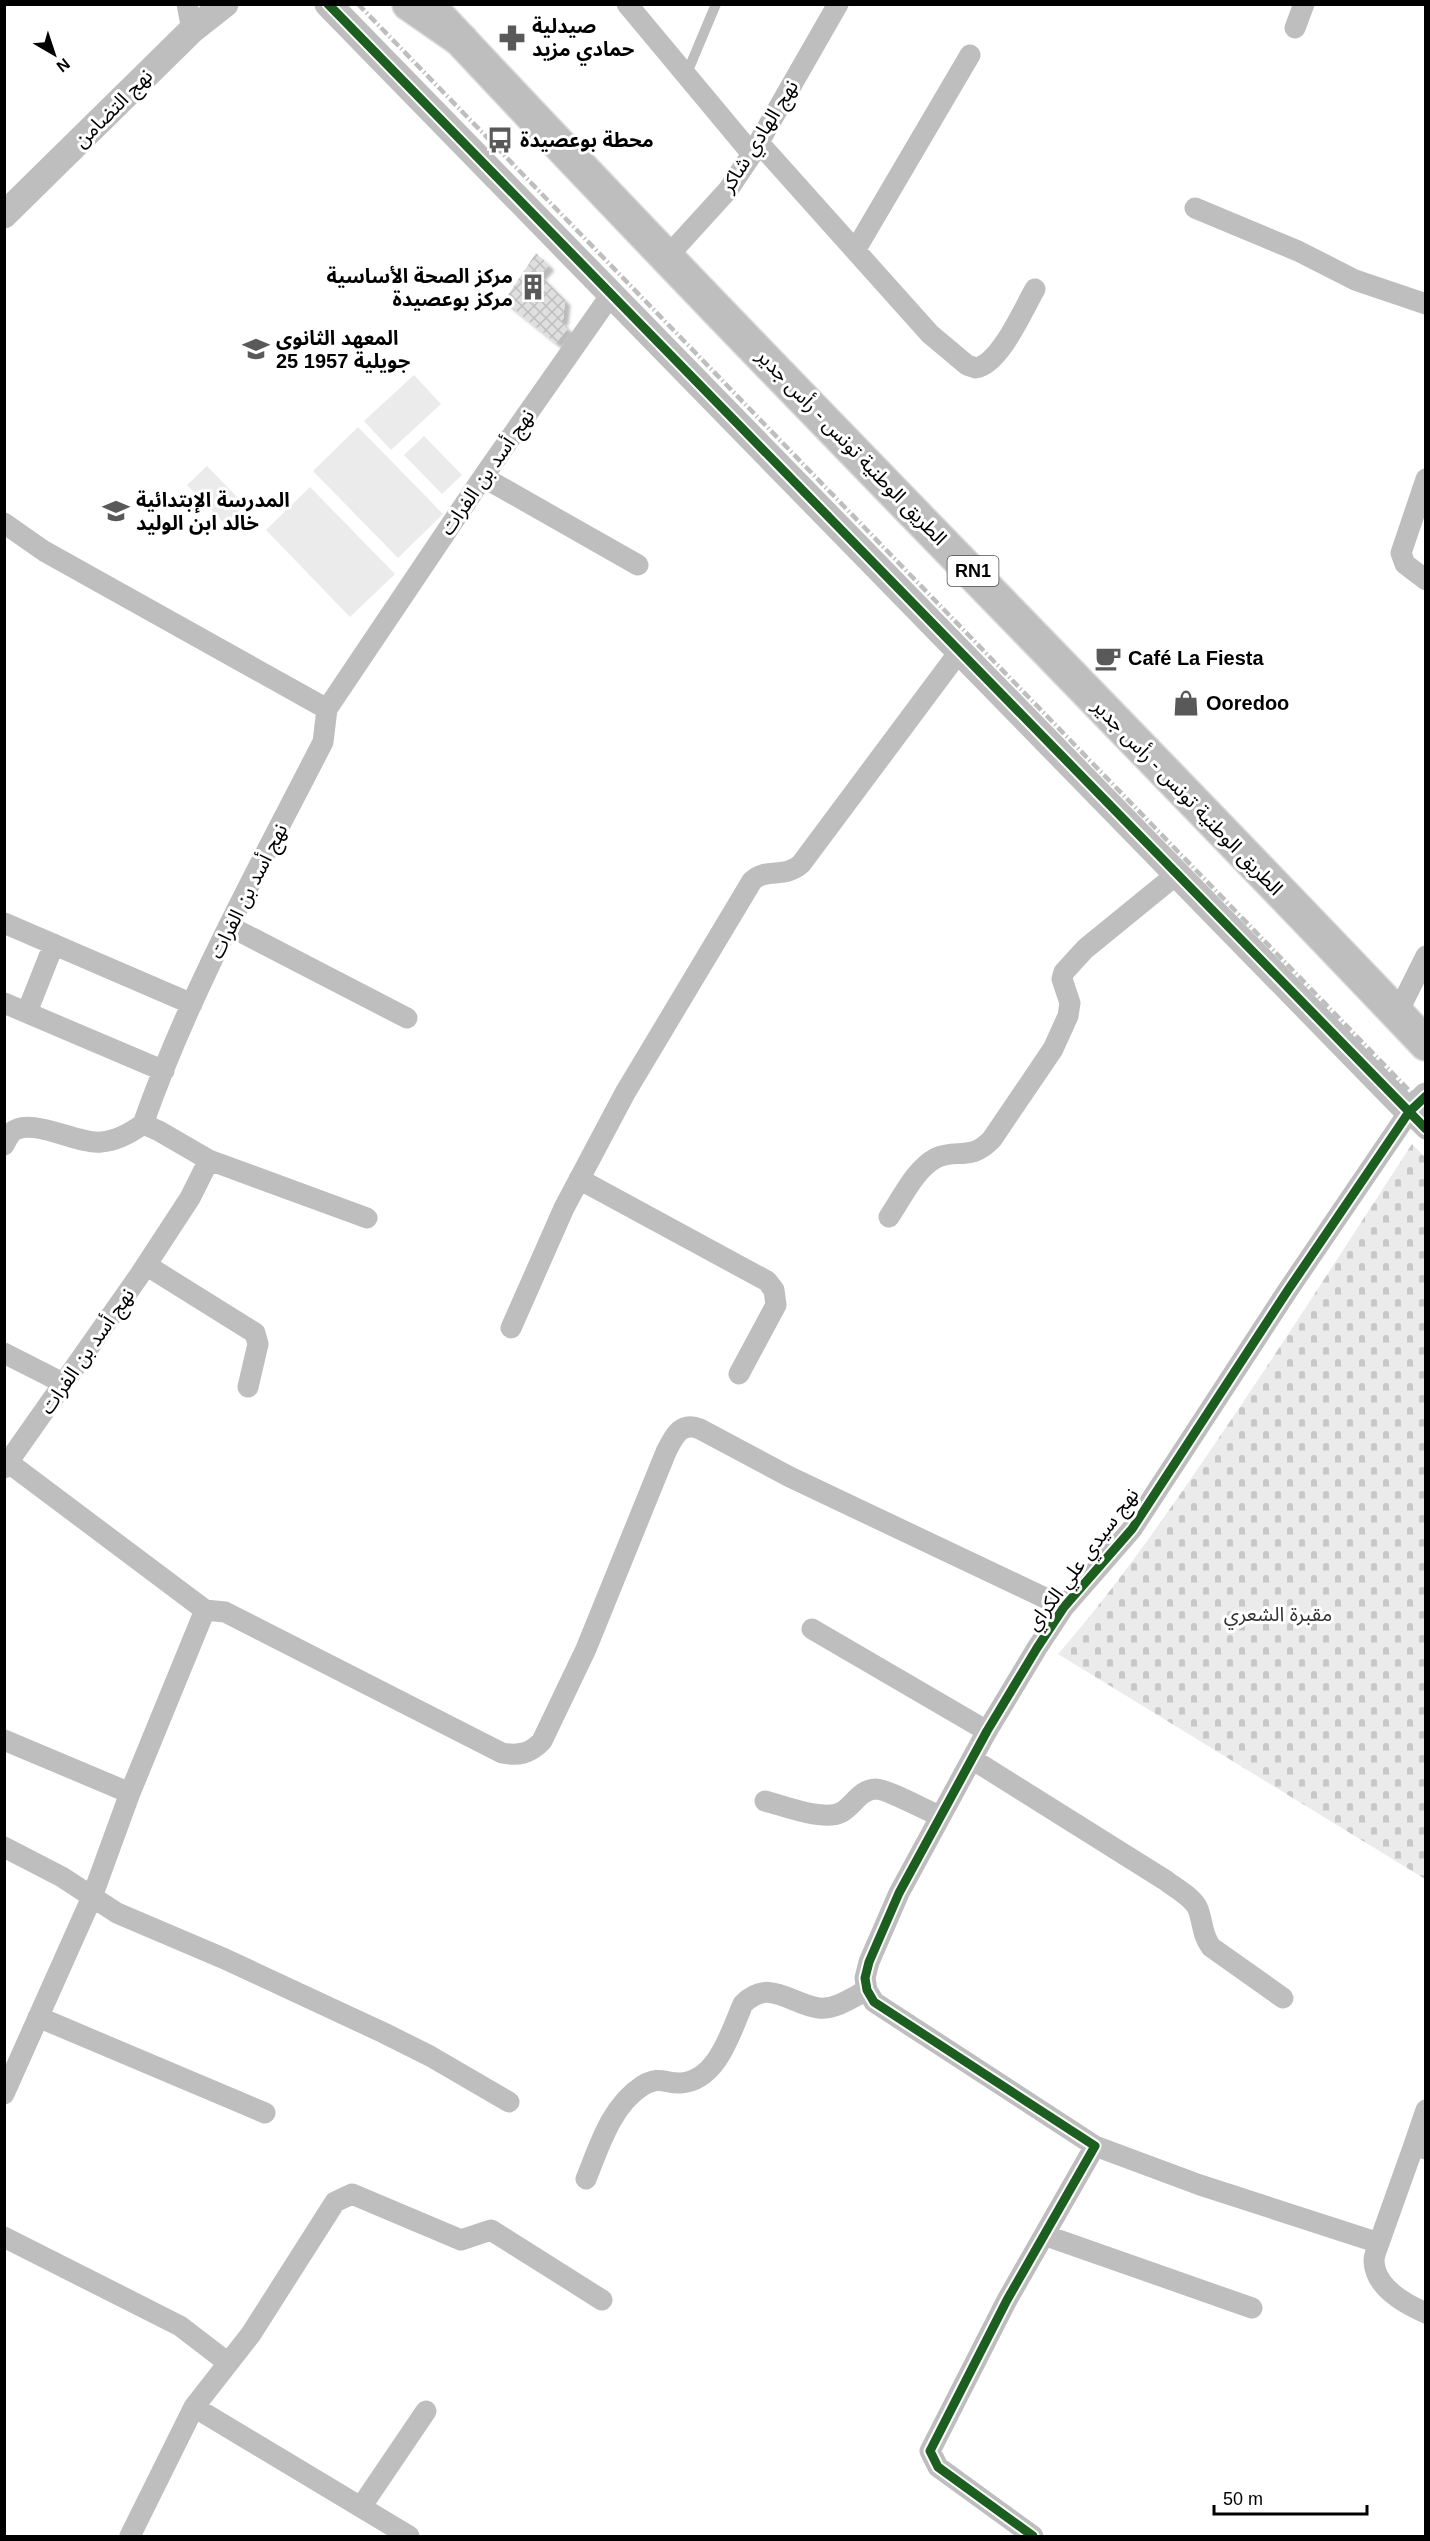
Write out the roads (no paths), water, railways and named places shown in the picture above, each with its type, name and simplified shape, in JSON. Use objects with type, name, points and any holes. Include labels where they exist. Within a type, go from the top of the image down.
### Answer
[{"type":"main road","points":[[409,4],[461,40]]},
{"type":"main road","name":"الطريق الوطنية تونس - رأس جدير","points":[[428,4],[666,258],[953,551],[1425,1044]]},
{"type":"street","name":"نهج التضامن","points":[[4,215],[189,17],[225,4]]},
{"type":"street","points":[[328,4],[610,296],[887,575],[959,652],[1177,874],[1420,1113]]},
{"type":"street","points":[[627,4],[755,149],[855,249],[930,334],[967,365],[976,368],[990,362],[1001,348],[1035,289]]},
{"type":"street","name":"نهج الهادي شاكر","points":[[666,258],[728,190],[755,149],[838,4]]},
{"type":"street","points":[[1295,28],[1304,4]]},
{"type":"street","points":[[855,249],[970,55]]},
{"type":"street","points":[[1195,208],[1298,251],[1355,280],[1425,304]]},
{"type":"street","name":"نهج أسد بن الفرات","points":[[143,1124],[192,1004],[323,742],[327,709],[483,477],[610,296]]},
{"type":"street","points":[[483,477],[638,565]]},
{"type":"street","points":[[1425,478],[1401,553],[1405,564],[1425,580]]},
{"type":"street","points":[[4,524],[44,551],[327,709]]},
{"type":"street","points":[[511,1328],[579,1179],[626,1093],[752,881],[761,875],[790,872],[801,864],[959,652]]},
{"type":"street","points":[[889,1217],[926,1165],[938,1157],[967,1154],[980,1149],[992,1139],[1053,1048],[1068,1016],[1070,1003],[1062,979],[1064,972],[1085,950],[1177,874]]},
{"type":"street","points":[[4,923],[192,1004]]},
{"type":"street","points":[[229,926],[407,1018]]},
{"type":"street","points":[[27,1012],[54,944]]},
{"type":"street","points":[[1397,1014],[1425,956]]},
{"type":"street","points":[[4,1003],[164,1071]]},
{"type":"street","name":"نهج سيدي علي الكراي","points":[[867,1990],[866,1978],[869,1962],[899,1893],[987,1731],[1064,1608],[1132,1529],[1281,1300],[1420,1113]]},
{"type":"street","points":[[4,1145],[11,1133],[26,1126],[91,1142],[103,1142],[132,1132],[143,1124],[209,1160],[366,1218]]},
{"type":"street","name":"نهج أسد بن الفرات","points":[[7,1466],[146,1265],[190,1198],[209,1160]]},
{"type":"street","points":[[579,1179],[767,1281],[774,1290],[776,1305],[739,1374]]},
{"type":"street","points":[[146,1265],[255,1333],[258,1344],[248,1388]]},
{"type":"street","points":[[4,1353],[63,1383]]},
{"type":"street","points":[[7,1466],[205,1610],[225,1612],[502,1753],[519,1755],[530,1752],[542,1741],[586,1649],[666,1452],[681,1429],[692,1426],[790,1477],[1064,1608]]},
{"type":"street","points":[[6,2085],[92,1896],[130,1793],[205,1610]]},
{"type":"street","points":[[813,1629],[987,1731]]},
{"type":"street","points":[[4,1740],[130,1793]]},
{"type":"street","points":[[972,1759],[1165,1880],[1185,1895],[1197,1907],[1206,1940],[1211,1947],[1283,1998]]},
{"type":"street","points":[[765,1801],[819,1815],[832,1815],[844,1811],[857,1797],[867,1791],[879,1789],[940,1816]]},
{"type":"street","points":[[4,1847],[62,1877],[117,1913],[384,2033],[430,2056],[509,2102]]},
{"type":"street","points":[[586,2179],[616,2111],[628,2097],[654,2081],[665,2079],[680,2084],[702,2076],[721,2052],[743,2004],[748,1999],[764,1993],[776,1992],[817,2008],[829,2008],[867,1990],[874,2002],[1095,2146],[1200,2185],[1379,2243]]},
{"type":"street","points":[[38,2017],[265,2114]]},
{"type":"street","points":[[1425,2109],[1420,2147],[1379,2243],[1374,2262],[1387,2289],[1403,2303],[1425,2313]]},
{"type":"street","points":[[1033,2536],[938,2467],[930,2451],[1007,2300],[1095,2146]]},
{"type":"street","points":[[130,2536],[194,2407],[251,2334],[335,2202],[352,2194],[461,2240],[491,2230],[602,2300]]},
{"type":"street","points":[[1044,2235],[1252,2308]]},
{"type":"street","points":[[4,2237],[180,2326],[227,2362]]},
{"type":"street","points":[[194,2407],[409,2536]]},
{"type":"street","points":[[361,2507],[426,2411]]},
{"type":"lane","points":[[687,73],[716,4]]},
{"type":"railway","points":[[358,4],[1426,1108]]},
{"type":"place","name":"صيدلية حمادي مزيد","points":[[512,38]]},
{"type":"place","name":"محطة بوعصيدة","points":[[500,140]]},
{"type":"place","name":"مركز الصحة الأساسية مركز بوعصيدة","points":[[533,287]]},
{"type":"place","name":"المعهد الثانوي 25 جويلية 1957","points":[[256,349]]},
{"type":"place","name":"المدرسة الإبتدائية خالد ابن الوليد","points":[[116,511]]},
{"type":"place","name":"Café La Fiesta","points":[[1108,658]]},
{"type":"place","name":"Ooredoo","points":[[1186,703]]},
{"type":"park label","name":"مقبرة الشعري","points":[[1278,1614]]}]
